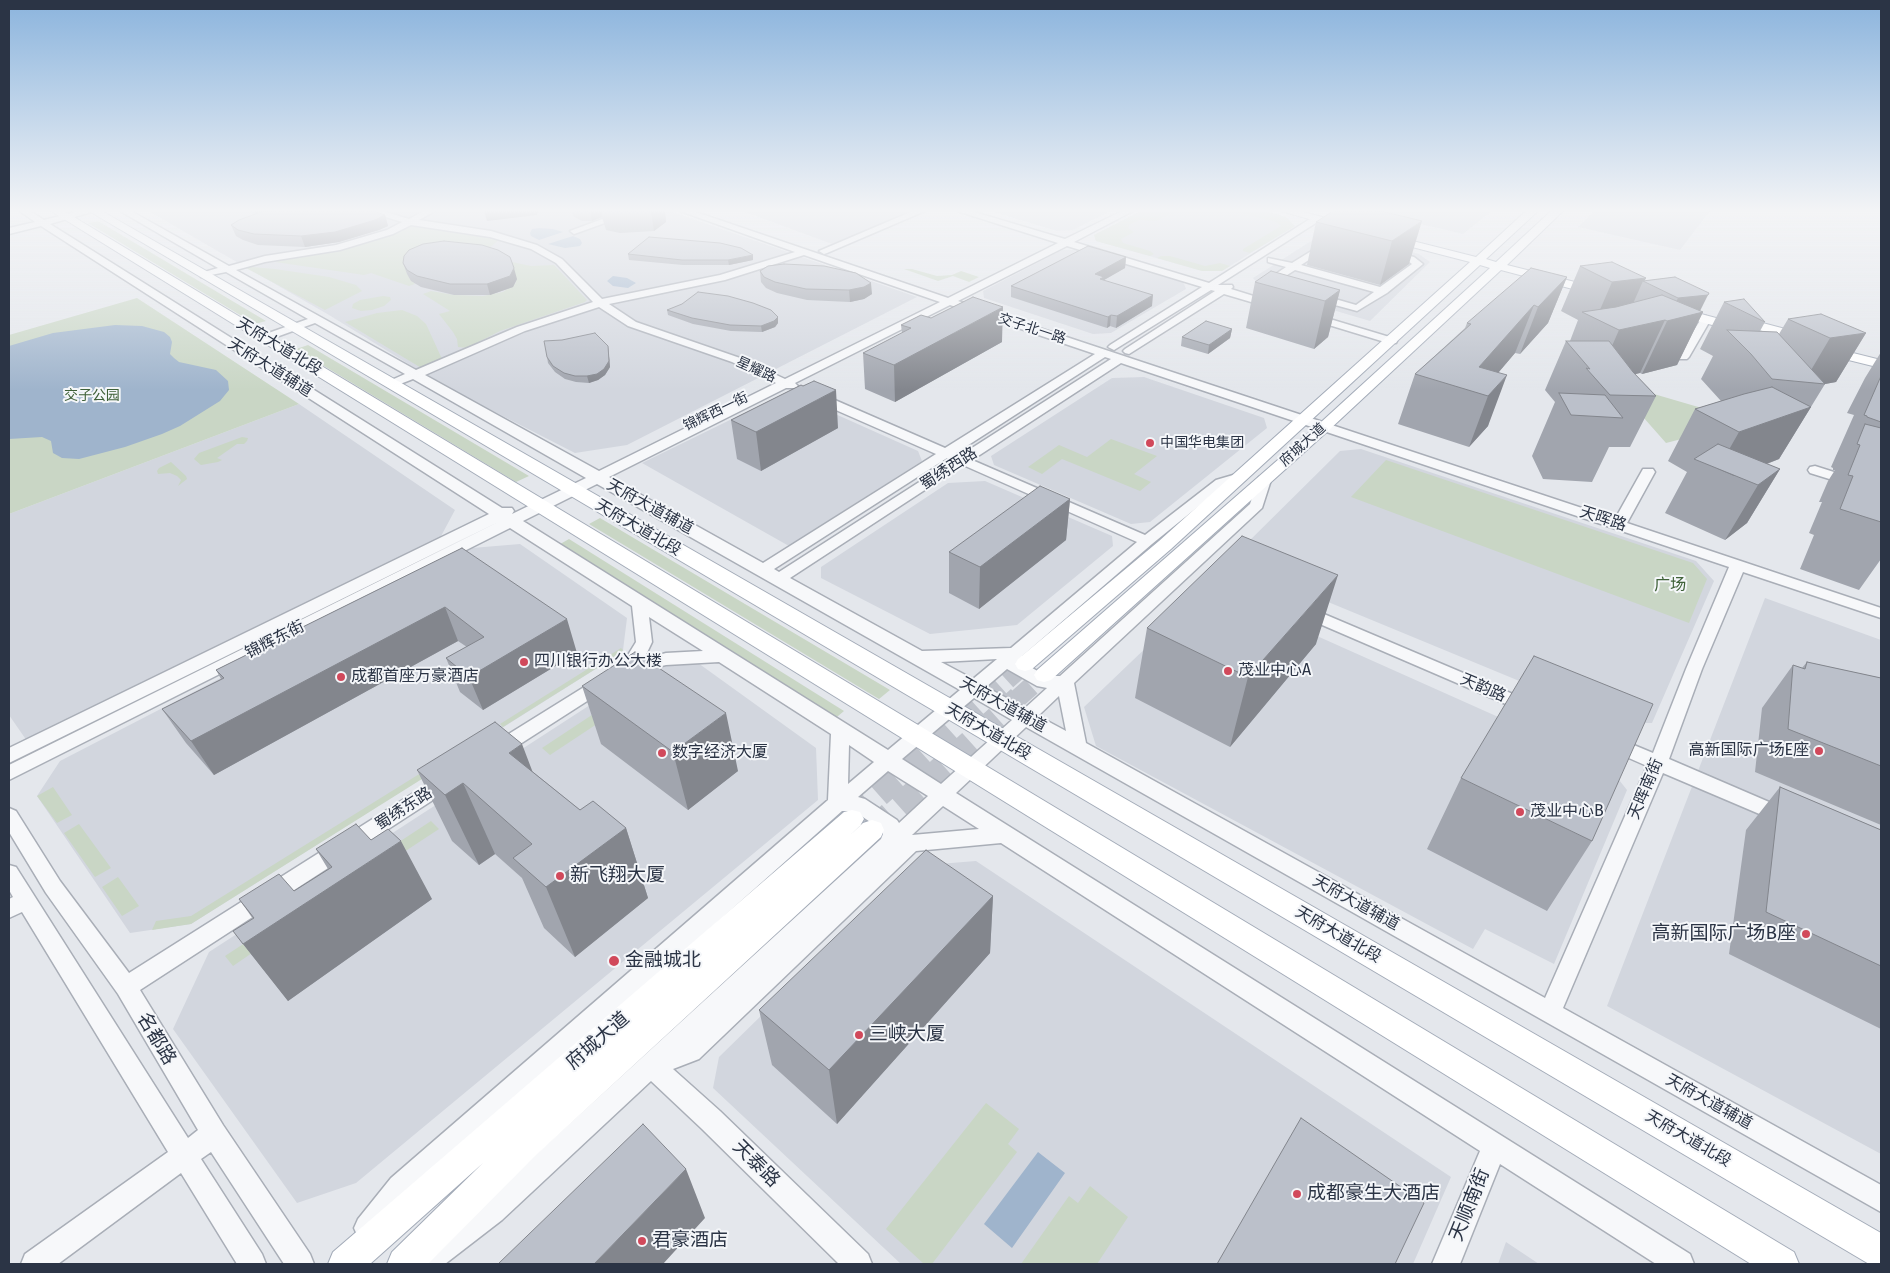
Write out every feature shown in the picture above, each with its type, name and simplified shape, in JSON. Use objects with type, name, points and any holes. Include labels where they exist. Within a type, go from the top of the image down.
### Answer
[{"type":"main road","name":"天府大道北段","points":[[147,270],[264,338],[1782,1264]]},
{"type":"main road","name":"天府大道北段","points":[[196,270],[1881,1252]]},
{"type":"main road","name":"府城大道","points":[[1019,659],[1165,545],[1470,270]]},
{"type":"main road","name":"府城大道","points":[[1044,675],[1328,423],[1495,270]]},
{"type":"main road","points":[[1527,270],[1612,292]]},
{"type":"main road","points":[[1881,358],[1664,305],[1706,319],[1881,364]]},
{"type":"main road","name":"府城大道","points":[[345,1264],[863,824]]},
{"type":"main road","name":"府城大道","points":[[404,1264],[522,1148],[863,824]]},
{"type":"street","name":"天府大道辅道","points":[[134,270],[506,518],[1680,1264]]},
{"type":"street","points":[[204,275],[221,270]]},
{"type":"street","name":"天府大道辅道","points":[[229,270],[1881,1198]]},
{"type":"street","name":"星耀路","points":[[568,270],[600,303],[632,324],[736,360],[1147,541]]},
{"type":"street","points":[[391,384],[528,326],[600,303],[724,278],[747,270]]},
{"type":"street","name":"交子北一路","points":[[863,270],[1328,423]]},
{"type":"street","name":"交子北一路","points":[[877,270],[952,298]]},
{"type":"street","name":"锦辉西一街","points":[[535,503],[595,476],[1006,270]]},
{"type":"street","points":[[1167,270],[1284,306]]},
{"type":"street","name":"蜀绣西路","points":[[778,579],[964,460],[1232,270]]},
{"type":"street","name":"蜀绣西路","points":[[762,570],[948,453],[1254,270]]},
{"type":"street","points":[[1286,270],[1269,282],[1307,305],[1395,338]]},
{"type":"street","points":[[1310,270],[1383,290]]},
{"type":"street","points":[[1307,305],[1357,308],[1409,270]]},
{"type":"street","points":[[1683,357],[1706,319]]},
{"type":"street","points":[[264,338],[318,320]]},
{"type":"street","name":"天晖路","points":[[1328,423],[1621,522],[1881,605]]},
{"type":"street","points":[[1814,470],[1881,491]]},
{"type":"street","points":[[1621,522],[1648,472]]},
{"type":"street","points":[[1065,682],[1043,682],[1012,665],[1147,541],[1206,493],[1221,483],[1240,477]]},
{"type":"street","points":[[337,1264],[400,1187],[863,824],[942,795],[1065,682],[1204,568],[1258,506],[1264,480]]},
{"type":"street","name":"锦辉东街","points":[[9,772],[535,503]]},
{"type":"street","name":"锦辉东街","points":[[9,756],[506,518]]},
{"type":"street","name":"天晖路","points":[[1621,522],[1738,565],[1881,613]]},
{"type":"street","name":"天晖南街","points":[[1550,1012],[1658,763],[1694,669],[1738,565]]},
{"type":"street","points":[[629,667],[644,642],[640,603]]},
{"type":"street","name":"天韵路","points":[[1286,603],[1540,712]]},
{"type":"street","points":[[483,758],[629,667],[666,659],[723,656]]},
{"type":"street","points":[[918,658],[1019,659]]},
{"type":"street","points":[[423,1264],[494,1211],[652,1066],[863,824],[888,760],[973,688],[1019,659]]},
{"type":"street","points":[[1065,682],[1078,748]]},
{"type":"street","points":[[840,730],[863,824]]},
{"type":"street","points":[[1594,735],[1801,824]]},
{"type":"street","name":"蜀绣东路","points":[[126,987],[460,774]]},
{"type":"street","name":"名都路","points":[[9,816],[53,887],[126,987],[214,1134],[300,1264]]},
{"type":"street","points":[[652,1066],[690,1051],[911,843],[1005,835]]},
{"type":"street","points":[[9,874],[17,904],[184,1156],[252,1264]]},
{"type":"street","name":"天泰路","points":[[652,1066],[711,1120],[858,1264]]},
{"type":"street","points":[[35,1264],[214,1134]]},
{"type":"street","name":"天顺南街","points":[[1446,1264],[1495,1146]]},
{"type":"street","points":[[1830,1170],[1881,1210]]},
{"type":"shaded area","points":[[251,270],[841,270],[917,297],[627,445],[575,453],[446,387],[329,315]]},
{"type":"shaded area","points":[[1023,270],[1147,270],[1183,281],[1186,289],[1111,333],[1093,334],[984,298],[983,291]]},
{"type":"shaded area","points":[[1265,270],[1421,270],[1370,321],[1262,289],[1253,278]]},
{"type":"shaded area","points":[[1144,377],[1264,418],[1267,428],[1150,522],[1131,524],[994,465],[991,456],[1112,378]]},
{"type":"shaded area","points":[[795,396],[918,451],[922,461],[789,546],[642,463],[775,398]]},
{"type":"shaded area","points":[[299,404],[455,510],[440,538],[27,741],[9,715],[9,514]]},
{"type":"shaded area","points":[[1361,449],[1696,561],[1714,581],[1652,723],[1621,723],[1241,566],[1239,551],[1340,451]]},
{"type":"shaded area","points":[[985,481],[1112,536],[1113,546],[1017,625],[930,634],[821,578],[821,567],[948,483]]},
{"type":"shaded area","points":[[520,544],[627,618],[621,653],[191,924],[130,933],[37,796],[60,761],[472,548]]},
{"type":"shaded area","points":[[1223,594],[1608,766],[1627,790],[1554,964],[1485,929],[1473,949],[1096,746],[1084,707],[1200,596]]},
{"type":"shaded area","points":[[1765,598],[1881,640],[1881,1154],[1607,1006]]},
{"type":"shaded area","points":[[698,663],[816,748],[818,800],[356,1183],[297,1203],[173,1029],[209,952],[647,668]]},
{"type":"shaded area","points":[[976,861],[1451,1177],[1413,1264],[901,1264],[713,1088],[719,1057],[914,866]]},
{"type":"shaded area","points":[[1506,1242],[1539,1264],[1498,1264]]},
{"type":"green space","points":[[166,270],[181,270],[266,321],[255,324]]},
{"type":"green space","points":[[251,270],[284,270],[329,277],[356,285],[362,291],[325,310]]},
{"type":"green space","points":[[333,270],[418,270],[407,274],[415,284],[409,286],[371,273],[364,275]]},
{"type":"green space","points":[[513,270],[559,270],[587,300],[500,331],[467,348],[458,347],[457,339],[453,332],[439,314],[450,311],[423,294],[431,291],[454,295],[483,296],[503,292],[516,283]]},
{"type":"green space","points":[[908,270],[917,270],[937,276],[952,275],[961,271],[979,277],[969,282],[953,276],[938,281]]},
{"type":"green space","points":[[383,296],[390,297],[391,300],[384,306],[361,311],[352,308],[353,304],[360,300]]},
{"type":"green space","name":"交子公园","points":[[137,298],[299,404],[9,514],[9,335]]},
{"type":"green space","points":[[402,310],[417,316],[426,324],[442,359],[423,369],[345,322],[377,313]]},
{"type":"green space","points":[[308,345],[529,476],[516,482],[296,349]]},
{"type":"green space","points":[[1647,392],[1712,411],[1728,427],[1666,443],[1628,400]]},
{"type":"green space","points":[[242,437],[248,438],[247,441],[244,444],[237,444],[217,458],[222,460],[218,462],[201,465],[194,459],[199,453]]},
{"type":"green space","points":[[1111,439],[1157,456],[1134,474],[1151,482],[1140,491],[1062,459],[1042,474],[1028,467],[1059,445],[1087,457]]},
{"type":"green space","name":"广场","points":[[1386,460],[1693,563],[1707,579],[1689,623],[1351,497]]},
{"type":"green space","points":[[171,462],[187,479],[178,486],[181,480],[177,476],[170,473],[158,474],[157,471]]},
{"type":"green space","points":[[600,518],[890,690],[879,699],[589,524]]},
{"type":"green space","points":[[569,539],[844,711],[831,722],[555,547]]},
{"type":"green space","points":[[621,648],[623,650],[621,653],[503,727],[500,724]]},
{"type":"green space","points":[[604,707],[612,714],[550,755],[542,748]]},
{"type":"green space","points":[[445,758],[449,762],[191,924],[152,930],[156,921],[191,916]]},
{"type":"green space","points":[[53,787],[72,815],[57,823],[37,796]]},
{"type":"green space","points":[[431,821],[439,829],[404,852],[396,844]]},
{"type":"green space","points":[[79,824],[111,868],[95,877],[64,833]]},
{"type":"green space","points":[[118,877],[139,906],[122,916],[102,887]]},
{"type":"green space","points":[[260,933],[268,942],[233,966],[225,956]]},
{"type":"green space","points":[[986,1103],[1019,1129],[1008,1144],[1017,1152],[932,1264],[924,1264],[886,1229]]},
{"type":"green space","points":[[1090,1186],[1128,1217],[1097,1264],[1021,1264],[1069,1196],[1078,1203]]},
{"type":"water","points":[[613,276],[627,278],[636,283],[628,288],[613,286],[607,281]]},
{"type":"water","points":[[115,325],[142,326],[164,332],[170,337],[172,342],[170,354],[174,358],[179,362],[216,370],[228,381],[229,390],[220,401],[180,426],[125,447],[79,459],[62,458],[53,453],[51,441],[42,437],[9,439],[9,346],[53,333]]},
{"type":"water","points":[[1038,1152],[1065,1173],[1012,1248],[984,1224]]},
{"type":"building","points":[[408,270],[513,270],[510,276],[487,284],[450,284],[417,276]]},
{"type":"building","points":[[844,270],[856,273],[871,283],[864,287],[849,290],[806,289],[775,282],[764,277],[760,271]]},
{"type":"building","points":[[1041,270],[1102,270],[1095,274],[1104,277],[1100,279],[1153,295],[1117,316],[1111,315],[1108,317],[1011,286]]},
{"type":"building","points":[[1528,270],[1541,270],[1567,277],[1538,307],[1534,305],[1479,367],[1507,375],[1488,396],[1415,374],[1471,324],[1467,323]]},
{"type":"building","points":[[1589,270],[1630,270],[1646,278],[1612,282]]},
{"type":"building","points":[[1271,271],[1340,290],[1325,301],[1255,282]]},
{"type":"building","points":[[1675,277],[1709,293],[1708,295],[1678,298],[1643,281]]},
{"type":"building","points":[[698,292],[728,296],[753,303],[771,310],[778,317],[774,321],[761,326],[730,325],[692,318],[667,310],[682,304]]},
{"type":"building","points":[[1662,295],[1703,312],[1619,330],[1582,312],[1616,307]]},
{"type":"building","points":[[973,297],[1003,307],[894,365],[863,353],[911,328],[901,325],[921,315],[931,318]]},
{"type":"building","points":[[1744,299],[1765,322],[1724,302]]},
{"type":"building","points":[[1821,314],[1866,333],[1830,338],[1788,319]]},
{"type":"building","points":[[1206,321],[1232,329],[1209,345],[1182,337]]},
{"type":"building","points":[[1727,330],[1777,332],[1825,384],[1772,379]]},
{"type":"building","points":[[595,333],[608,346],[609,361],[604,369],[597,374],[575,376],[564,373],[553,366],[547,357],[544,341],[562,340]]},
{"type":"building","points":[[1566,341],[1609,341],[1633,372],[1656,396],[1610,395],[1586,368],[1590,369]]},
{"type":"building","points":[[1881,376],[1881,422],[1864,415]]},
{"type":"building","points":[[814,381],[836,390],[756,432],[731,420],[801,385],[803,386]]},
{"type":"building","points":[[1772,387],[1811,407],[1739,432],[1695,409],[1744,394]]},
{"type":"building","points":[[1559,393],[1605,395],[1623,418],[1571,415]]},
{"type":"building","points":[[1865,424],[1881,428],[1881,522],[1840,509],[1853,476],[1848,475],[1860,445],[1857,444]]},
{"type":"building","points":[[1718,444],[1780,469],[1758,485],[1694,459]]},
{"type":"building","points":[[1040,486],[1070,499],[980,567],[949,552]]},
{"type":"building","points":[[1242,536],[1338,575],[1248,677],[1147,628]]},
{"type":"building","points":[[462,548],[567,619],[469,677],[446,658],[484,637],[445,607],[191,741],[162,709],[224,678],[216,670]]},
{"type":"building","points":[[635,652],[726,713],[673,752],[582,686]]},
{"type":"building","points":[[1534,656],[1653,704],[1592,841],[1461,778]]},
{"type":"building","points":[[1807,662],[1881,678],[1881,766],[1788,729],[1793,665],[1805,669]]},
{"type":"building","points":[[495,722],[522,744],[509,753],[580,810],[593,801],[626,828],[546,887],[513,858],[532,844],[463,783],[445,795],[417,770]]},
{"type":"building","points":[[1780,787],[1881,830],[1881,966],[1766,912]]},
{"type":"building","points":[[356,824],[371,840],[388,829],[401,841],[243,944],[233,931],[254,918],[239,899],[279,874],[294,891],[332,867],[316,849]]},
{"type":"building","points":[[926,850],[993,896],[829,1070],[759,1010]]},
{"type":"building","points":[[1301,1118],[1424,1203],[1395,1264],[1217,1264]]},
{"type":"building","points":[[643,1124],[686,1169],[594,1264],[498,1264]]},
{"type":"tunnel","points":[[986,699],[1025,664]]},
{"type":"tunnel","points":[[1017,699],[1044,675]]},
{"type":"tunnel","points":[[852,819],[987,698]]},
{"type":"tunnel","points":[[872,830],[1019,698]]},
{"type":"place","name":"中国华电集团","points":[[1150,443]]},
{"type":"place","name":"四川银行办公大楼","points":[[524,662]]},
{"type":"place","name":"茂业中心A","points":[[1228,671]]},
{"type":"place","name":"成都首座万豪酒店","points":[[341,677]]},
{"type":"place","name":"高新国际广场E座","points":[[1819,751]]},
{"type":"place","name":"数字经济大厦","points":[[662,753]]},
{"type":"place","name":"茂业中心B","points":[[1520,812]]},
{"type":"place","name":"新飞翔大厦","points":[[560,876]]},
{"type":"place","name":"高新国际广场B座","points":[[1806,934]]},
{"type":"place","name":"金融城北","points":[[614,961]]},
{"type":"place","name":"三峡大厦","points":[[859,1035]]},
{"type":"place","name":"成都豪生大酒店","points":[[1297,1194]]},
{"type":"place","name":"君豪酒店","points":[[642,1241]]}]
